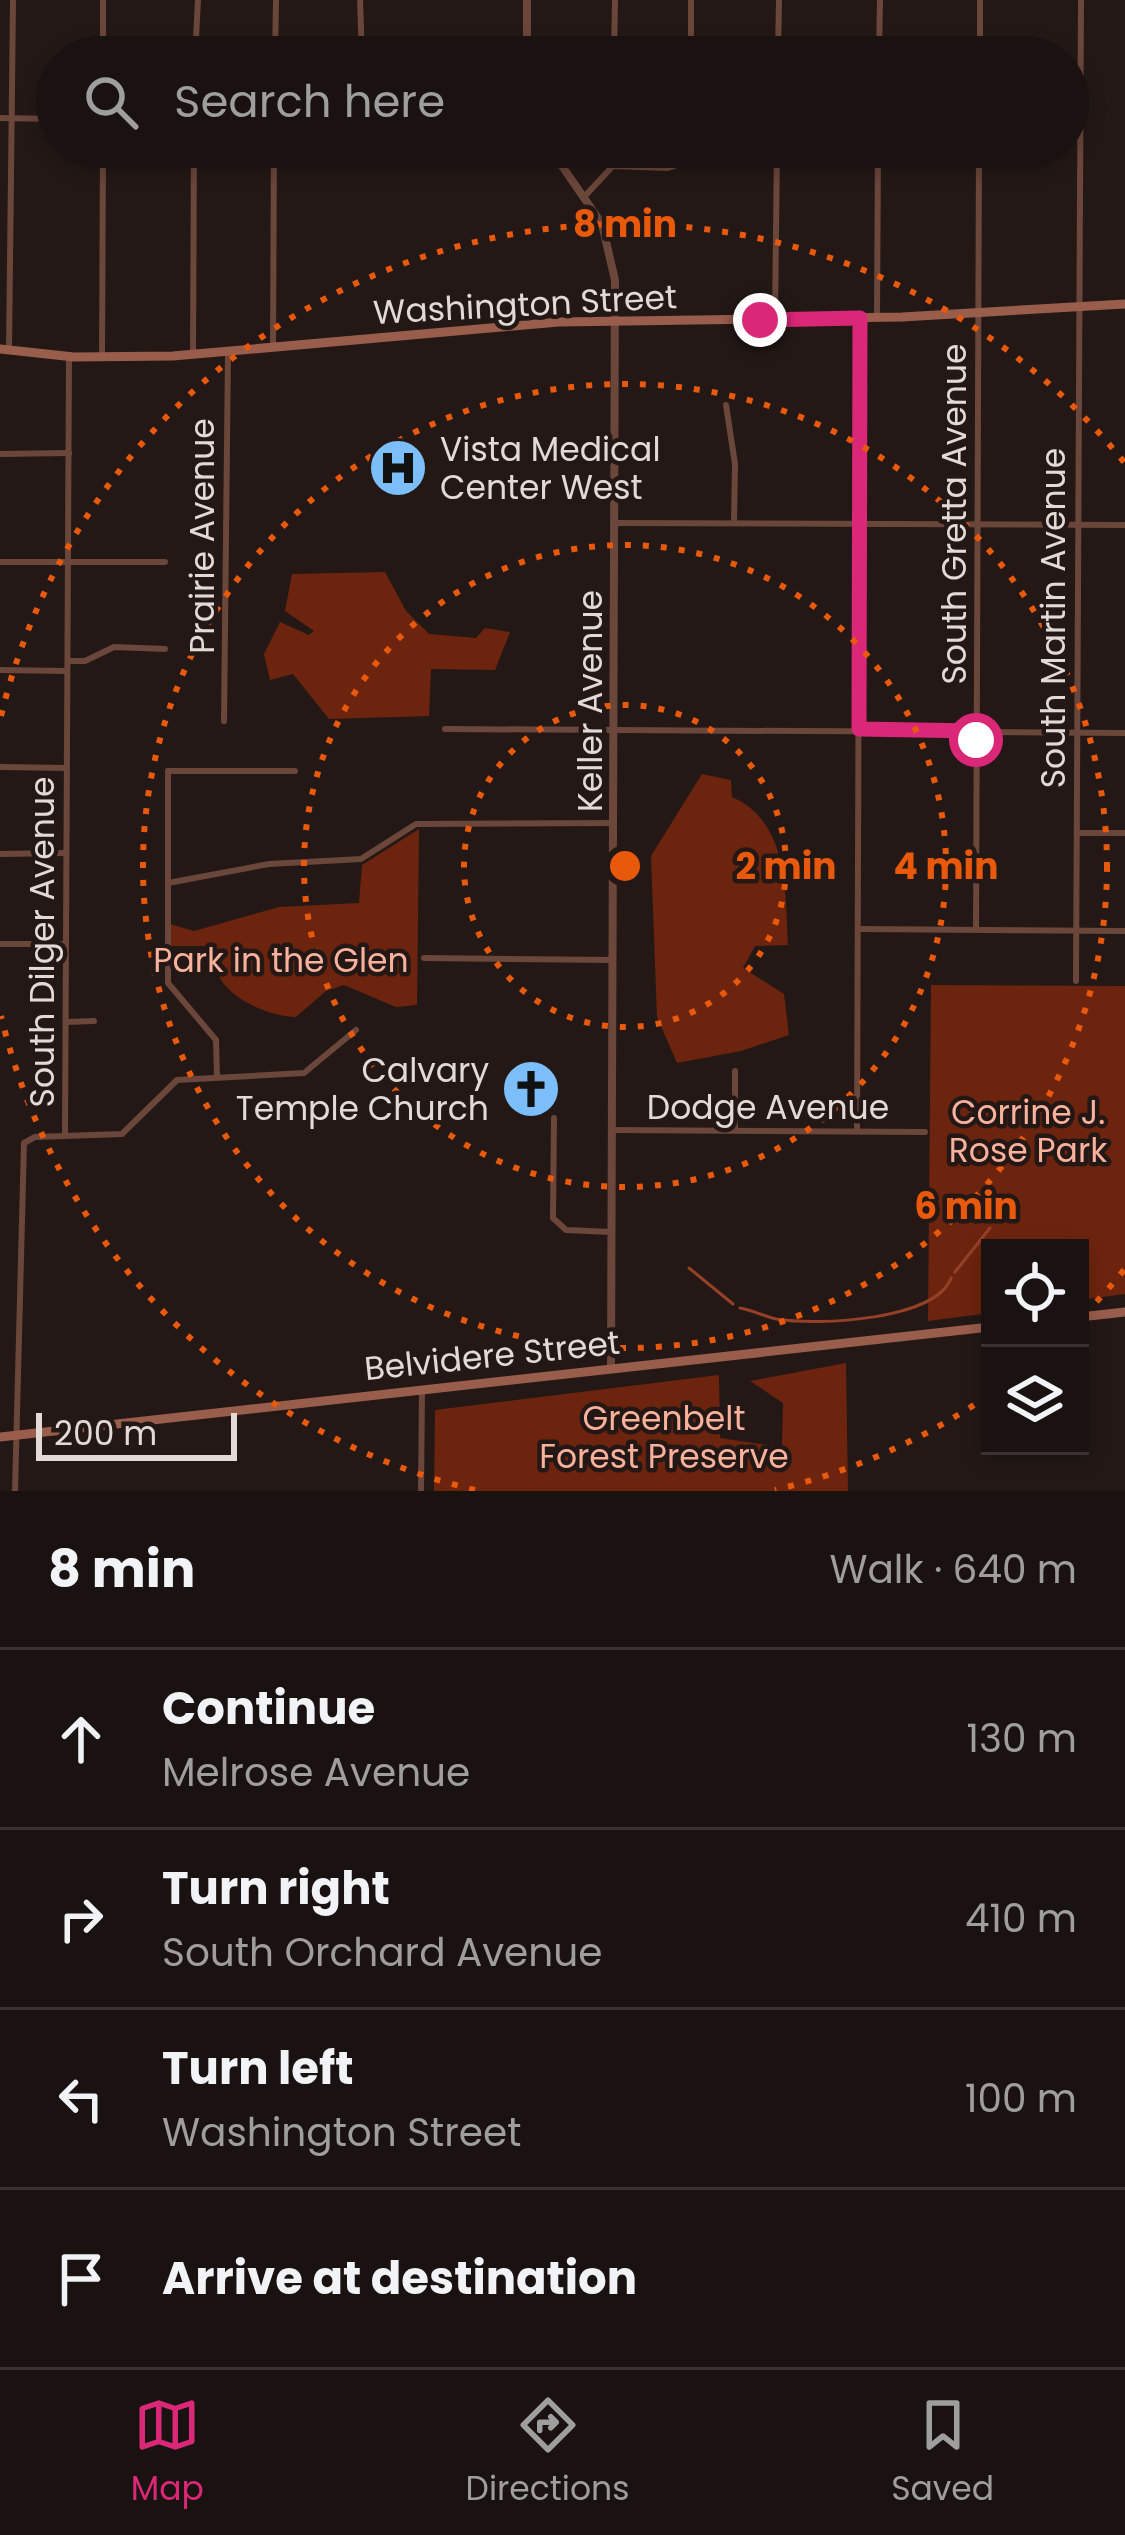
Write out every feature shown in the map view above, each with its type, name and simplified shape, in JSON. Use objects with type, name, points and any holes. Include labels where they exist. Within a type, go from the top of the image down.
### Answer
[{"type":"main road","name":"Washington Street","points":[[4,350],[69,356],[193,355],[615,322],[877,318],[1125,304]]},
{"type":"main road","points":[[1089,1316],[1125,1312]]},
{"type":"main road","name":"Belvidere Street","points":[[0,1437],[981,1328]]},
{"type":"street","points":[[4,350],[13,0]]},
{"type":"street","points":[[103,0],[103,36]]},
{"type":"street","points":[[196,36],[199,0]]},
{"type":"street","points":[[275,36],[276,0]]},
{"type":"street","points":[[360,0],[361,36]]},
{"type":"street","points":[[526,36],[527,0]]},
{"type":"street","points":[[614,36],[615,0]]},
{"type":"street","points":[[691,0],[691,36]]},
{"type":"street","points":[[778,36],[779,0]]},
{"type":"street","points":[[879,36],[880,0]]},
{"type":"street","points":[[980,0],[980,36]]},
{"type":"street","name":"South Martin Avenue","points":[[1081,36],[1082,0]]},
{"type":"street","points":[[0,118],[36,119]]},
{"type":"street","points":[[102,356],[103,168]]},
{"type":"street","points":[[193,355],[194,168]]},
{"type":"street","points":[[273,348],[274,168]]},
{"type":"street","name":"Keller Avenue","points":[[564,168],[585,196],[612,253],[615,322],[611,1368]]},
{"type":"street","points":[[585,196],[609,168]]},
{"type":"street","points":[[775,320],[777,168]]},
{"type":"street","points":[[877,318],[878,168]]},
{"type":"street","name":"South Gretta Avenue","points":[[976,930],[980,168]]},
{"type":"street","name":"South Martin Avenue","points":[[1076,981],[1080,168]]},
{"type":"street","points":[[857,1131],[860,318]]},
{"type":"street","name":"Prairie Avenue","points":[[224,721],[227,352]]},
{"type":"street","name":"South Dilger Avenue","points":[[15,1491],[20,1157],[28,1139],[65,1136],[69,356]]},
{"type":"street","points":[[726,405],[735,473],[734,524]]},
{"type":"street","points":[[0,454],[69,453]]},
{"type":"street","points":[[614,523],[1125,525]]},
{"type":"street","points":[[0,562],[165,562]]},
{"type":"street","points":[[0,670],[68,666],[114,647],[165,649]]},
{"type":"street","points":[[445,729],[614,726],[1125,733]]},
{"type":"street","points":[[0,767],[67,768]]},
{"type":"street","points":[[217,1077],[216,1040],[168,982],[165,768],[296,771]]},
{"type":"street","points":[[168,883],[268,864],[362,859],[416,824],[613,824]]},
{"type":"street","points":[[1077,832],[1125,832]]},
{"type":"street","points":[[0,854],[66,854]]},
{"type":"street","points":[[859,929],[1125,931]]},
{"type":"street","points":[[0,944],[66,944]]},
{"type":"street","points":[[424,958],[612,959]]},
{"type":"street","points":[[66,1022],[94,1021]]},
{"type":"street","points":[[65,1136],[122,1134],[177,1080],[304,1073],[356,1030]]},
{"type":"street","points":[[735,1071],[735,1129]]},
{"type":"street","points":[[554,1118],[553,1218],[566,1230],[611,1232]]},
{"type":"street","name":"Dodge Avenue","points":[[611,1130],[925,1132]]},
{"type":"street","points":[[421,1491],[422,1390]]},
{"type":"green space","points":[[385,572],[406,611],[429,634],[476,638],[485,628],[510,632],[495,670],[431,669],[429,716],[329,719],[293,674],[270,680],[264,654],[280,622],[309,635],[314,631],[285,611],[292,574]]},
{"type":"green space","points":[[702,774],[731,780],[732,797],[751,808],[774,841],[784,881],[788,945],[755,946],[743,968],[784,994],[789,1035],[741,1051],[677,1063],[657,1017],[651,856]]},
{"type":"green space","name":"Park in the Glen","points":[[419,829],[417,1005],[396,1007],[344,985],[326,991],[296,1017],[274,1014],[231,992],[207,946],[170,946],[170,924],[194,931],[279,907],[359,903],[362,865]]},
{"type":"green space","name":"Corrine J. Rose Park","points":[[931,985],[1125,986],[1125,1294],[1089,1299],[1089,1239],[981,1239],[981,1314],[928,1321]]},
{"type":"green space","name":"Greenbelt Forest Preserve","points":[[846,1363],[848,1491],[434,1491],[435,1410],[719,1375],[720,1438],[782,1447],[783,1403],[750,1381]]},
{"type":"waterway","points":[[955,1272],[990,1228]]},
{"type":"waterway","points":[[689,1268],[733,1304]]},
{"type":"waterway","points":[[740,1308],[795,1321],[874,1317],[923,1303],[941,1292],[951,1278]]},
{"type":"place","name":"Vista Medical Center West","points":[[398,468]]},
{"type":"place","name":"Calvary Temple Church","points":[[531,1089]]},
{"type":"route","points":[[760,320],[860,318],[859,729],[976,731],[976,740]]}]
